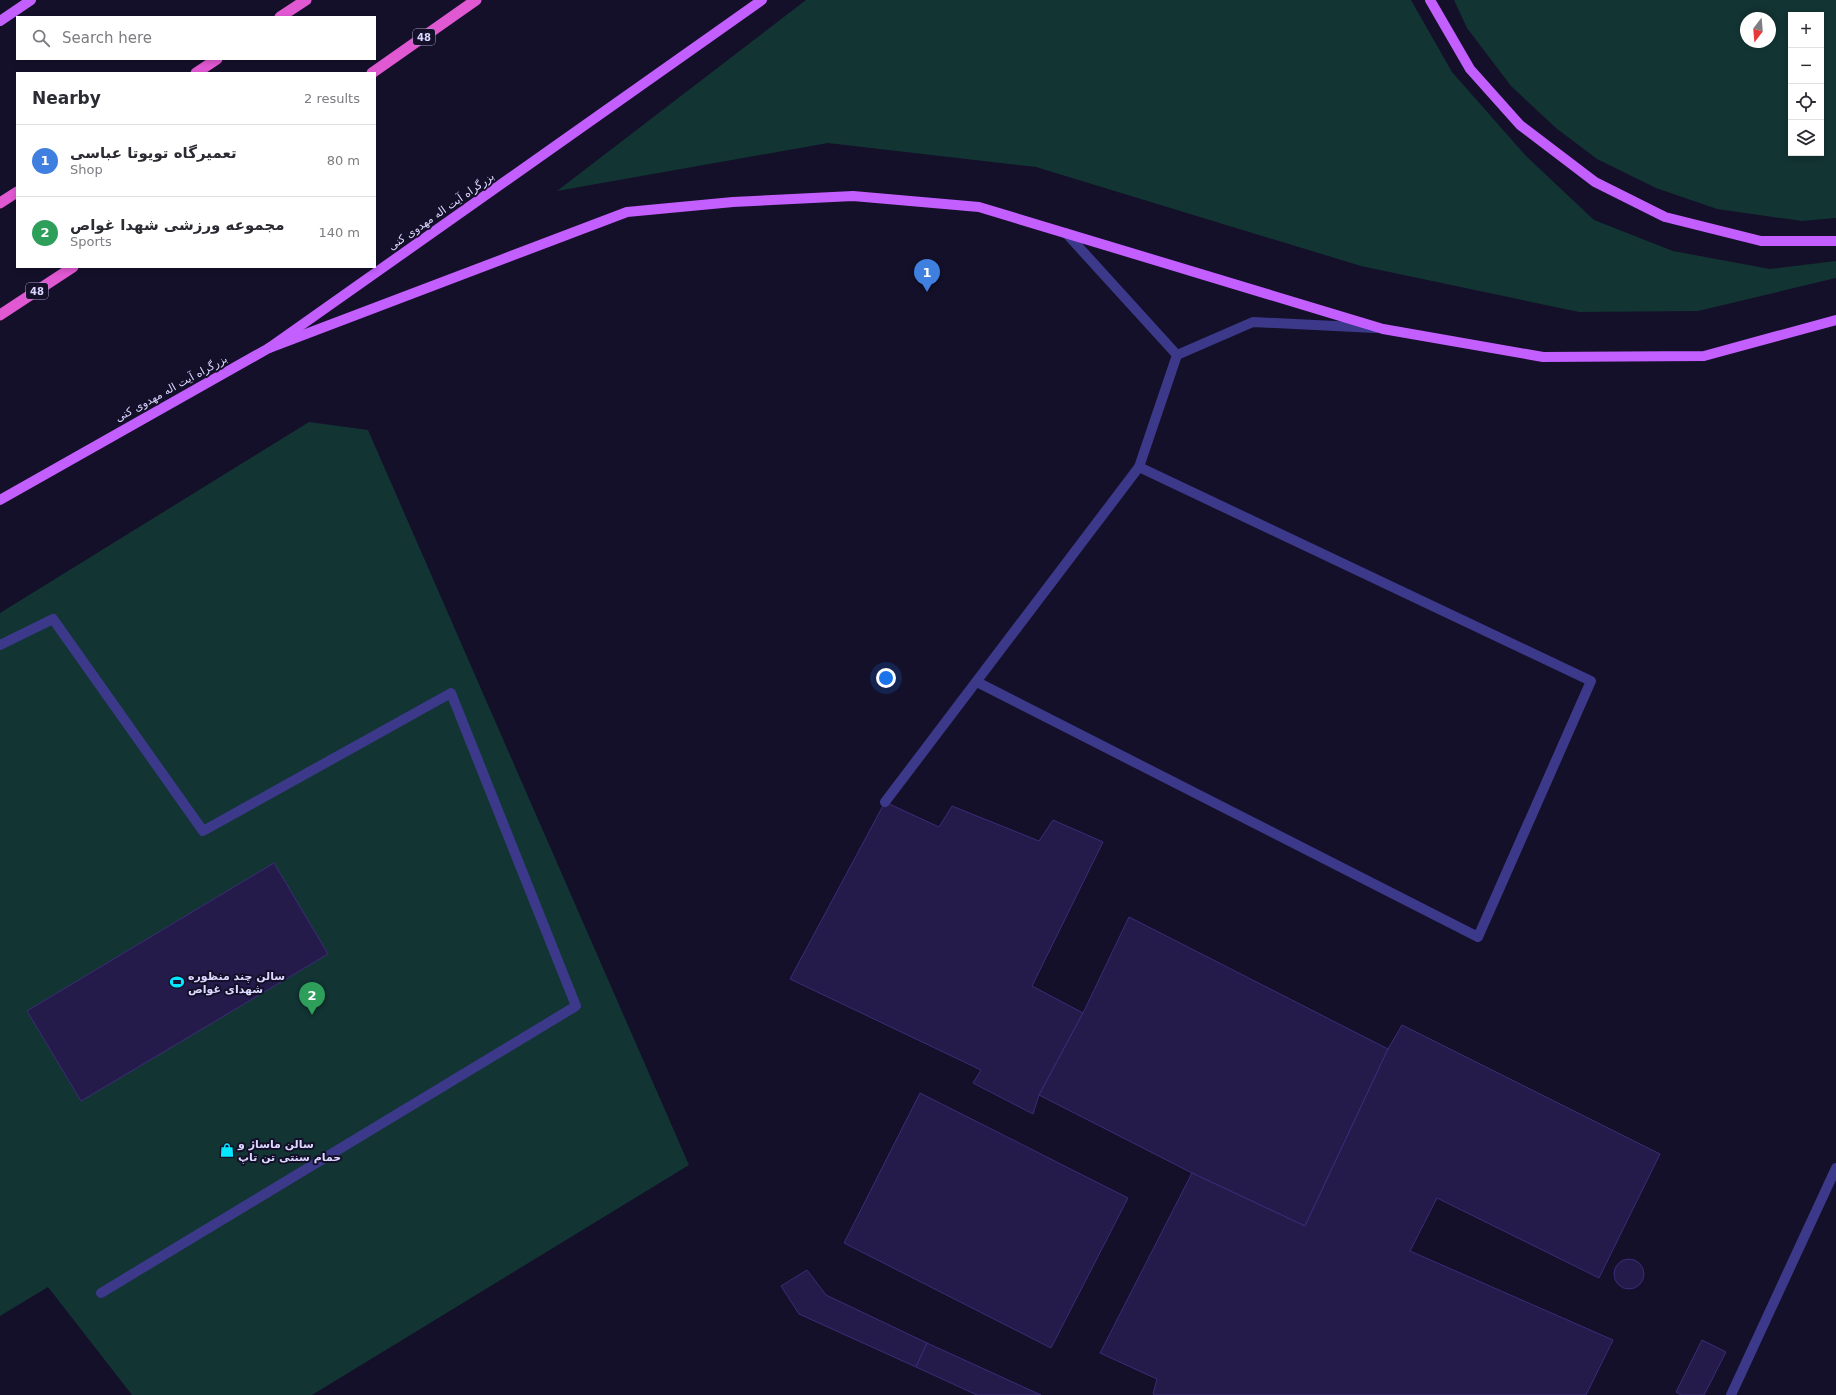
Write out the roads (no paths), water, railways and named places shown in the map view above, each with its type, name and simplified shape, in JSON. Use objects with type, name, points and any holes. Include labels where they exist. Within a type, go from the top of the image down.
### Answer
[{"type":"highway","points":[[282,16],[306,0]]},
{"type":"highway","name":"48","points":[[373,72],[476,0]]},
{"type":"highway","points":[[198,72],[216,60]]},
{"type":"highway","points":[[0,203],[16,193]]},
{"type":"highway","name":"48","points":[[0,315],[71,268]]},
{"type":"main road","points":[[0,21],[31,0]]},
{"type":"main road","name":"بزرگراه آیت اله مهدوی کنی","points":[[0,500],[269,348],[762,0]]},
{"type":"main road","points":[[1430,0],[1470,69],[1520,125],[1594,182],[1665,217],[1761,240],[1836,241]]},
{"type":"main road","points":[[269,348],[627,212],[733,202],[853,196],[979,207],[1383,329],[1543,357],[1704,356],[1836,320]]},
{"type":"lane","points":[[1066,233],[1176,356]]},
{"type":"lane","points":[[885,802],[1139,467],[1176,356],[1253,322],[1383,329]]},
{"type":"lane","points":[[977,682],[1478,937],[1591,681],[1139,467]]},
{"type":"lane","points":[[0,646],[53,619],[203,831],[451,693],[576,1006],[101,1292]]},
{"type":"lane","points":[[1731,1395],[1836,1168]]},
{"type":"place","name":"تعمیرگاه تویوتا عباسی","points":[[927,292]]},
{"type":"place","name":"سالن چند منظوره شهدای غواص","points":[[177,982]]},
{"type":"place","name":"مجموعه ورزشی شهدا غواص","points":[[312,1015]]},
{"type":"place","name":"سالن ماساژ و حمام سنتی تن تاپ","points":[[227,1150]]}]
